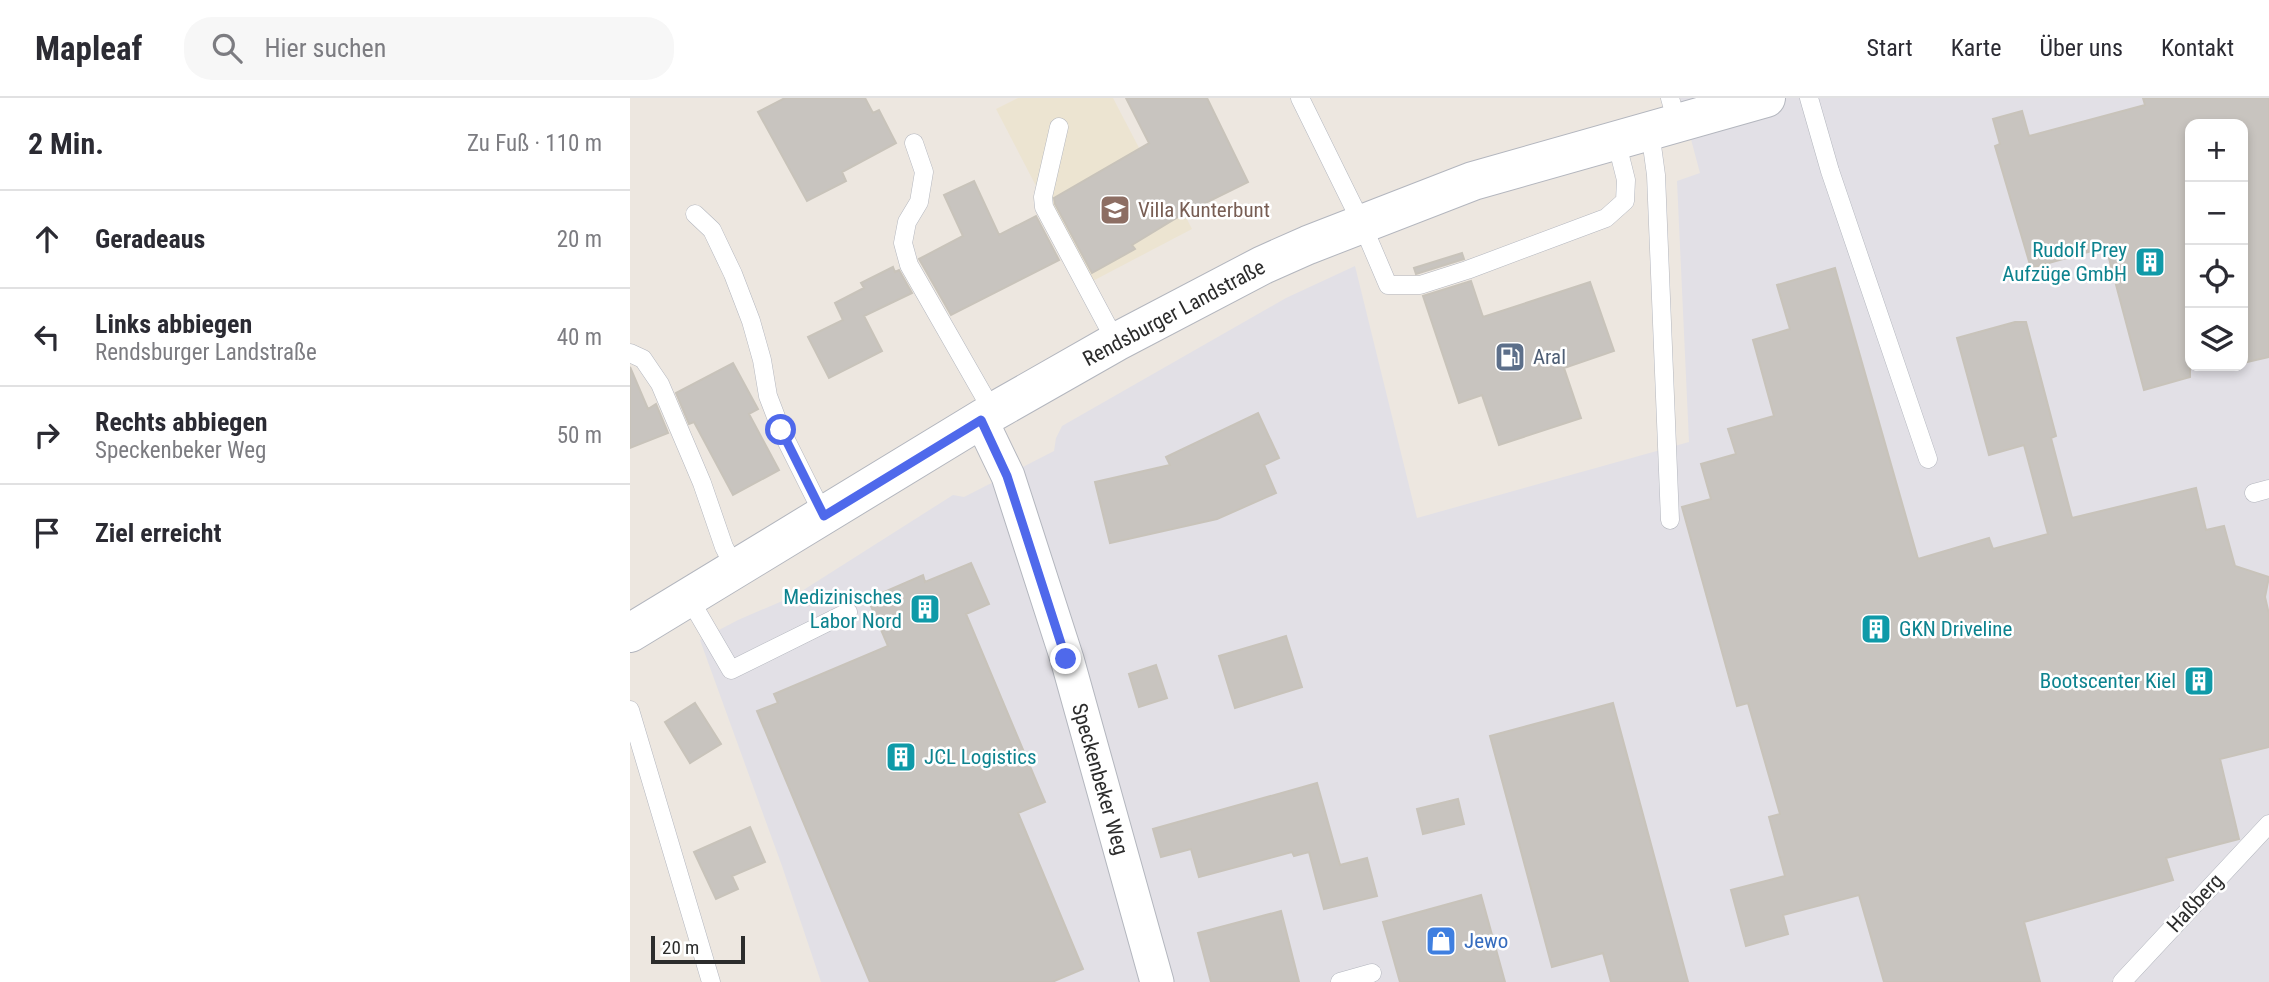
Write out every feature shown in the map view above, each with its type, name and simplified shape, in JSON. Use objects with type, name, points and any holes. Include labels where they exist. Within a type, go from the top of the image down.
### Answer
[{"type":"street","name":"Rendsburger Landstraße","points":[[630,633],[987,416],[1116,342],[1263,265],[1473,181],[1653,123],[1755,99]]},
{"type":"street","name":"Speckenbeker Weg","points":[[987,416],[1066,659],[1157,982]]},
{"type":"lane","points":[[1300,98],[1362,224],[1388,285],[1420,285],[1606,218],[1625,201],[1626,180],[1653,123]]},
{"type":"lane","points":[[1809,98],[1830,171],[1928,460]]},
{"type":"lane","points":[[1653,123],[1670,520]]},
{"type":"lane","points":[[1059,127],[1042,197],[1044,208],[1116,342]]},
{"type":"lane","points":[[914,143],[924,172],[919,202],[907,222],[902,243],[909,265],[987,416]]},
{"type":"lane","points":[[695,214],[712,230],[733,274],[751,321],[781,430],[824,516]]},
{"type":"lane","points":[[630,354],[643,359],[660,384],[702,483],[724,547],[736,570]]},
{"type":"lane","points":[[690,598],[731,670],[848,612]]},
{"type":"lane","points":[[630,710],[711,982]]},
{"type":"lane","name":"Haßberg","points":[[2122,982],[2269,824]]},
{"type":"lane","points":[[1340,982],[1372,973]]},
{"type":"shaded area","name":"Villa Kunterbunt","points":[[1018,98],[1113,98],[1161,190],[1170,186],[1192,229],[1087,284],[996,109]]},
{"type":"shaded area","points":[[1680,98],[2269,98],[2269,982],[821,982],[700,640],[794,596],[953,495],[964,497],[1054,451],[1062,426],[1286,298],[1355,266],[1417,518],[1689,442],[1677,181],[1700,173]]},
{"type":"building","points":[[785,98],[865,98],[873,113],[879,110],[896,143],[842,172],[846,181],[807,201],[758,112]]},
{"type":"building","points":[[1126,98],[1207,98],[1248,182],[1183,214],[1132,245],[1135,249],[1092,273],[1054,198],[1149,143]]},
{"type":"building","points":[[2143,98],[2269,98],[2269,357],[2248,362],[2248,119],[2185,119],[2185,371],[2190,371],[2190,377],[2144,390],[2106,247],[2031,268],[1995,146],[2000,144],[1993,119],[2022,111],[2029,136],[2145,105]]},
{"type":"building","points":[[974,181],[999,235],[1036,216],[1059,260],[951,315],[919,259],[963,236],[944,195]]},
{"type":"building","points":[[1462,253],[1464,259],[1416,274],[1414,268]]},
{"type":"building","points":[[893,267],[895,272],[899,270],[912,293],[864,316],[882,351],[829,378],[808,337],[843,320],[835,303],[864,288],[861,283]]},
{"type":"building","name":"GKN Driveline","points":[[1835,268],[1918,559],[1989,538],[1993,549],[2048,534],[2024,445],[1989,455],[1957,338],[2015,322],[2026,322],[2056,436],[2051,438],[2072,518],[2196,488],[2206,530],[2224,526],[2235,566],[2269,577],[2265,597],[2269,614],[2269,747],[2220,759],[2239,839],[2166,858],[2173,880],[2024,922],[2040,982],[1884,982],[1859,895],[1783,915],[1788,934],[1746,946],[1731,890],[1785,876],[1769,817],[1780,814],[1748,703],[1737,706],[1682,507],[1711,499],[1701,464],[1736,454],[1728,429],[1774,416],[1753,340],[1790,329],[1777,285]]},
{"type":"building","points":[[1471,281],[1483,317],[1590,282],[1614,351],[1564,368],[1581,418],[1499,445],[1482,395],[1459,403],[1423,296]]},
{"type":"building","points":[[733,363],[758,409],[749,414],[779,470],[733,495],[694,422],[689,424],[676,393]]},
{"type":"building","points":[[630,367],[648,409],[656,404],[668,433],[630,448]]},
{"type":"building","points":[[1258,413],[1279,458],[1264,465],[1276,493],[1217,519],[1110,543],[1095,482],[1170,465],[1166,457]]},
{"type":"building","name":"JCL Logistics","points":[[971,563],[989,604],[966,614],[1045,802],[1018,813],[1083,969],[1052,982],[870,982],[757,711],[778,703],[774,694],[888,646],[868,599],[923,575],[925,582]]},
{"type":"building","points":[[1286,636],[1302,687],[1235,708],[1219,656]]},
{"type":"building","points":[[1156,665],[1167,698],[1139,707],[1129,674]]},
{"type":"building","points":[[695,703],[721,744],[690,763],[665,722]]},
{"type":"building","points":[[1613,703],[1688,982],[1611,982],[1603,953],[1552,967],[1490,736]]},
{"type":"building","points":[[1317,783],[1340,865],[1367,858],[1377,896],[1324,909],[1309,852],[1294,856],[1292,852],[1199,877],[1191,849],[1161,857],[1153,829]]},
{"type":"building","points":[[1458,799],[1464,824],[1423,834],[1417,809]]},
{"type":"building","points":[[750,827],[765,862],[732,876],[738,889],[716,899],[694,852]]},
{"type":"building","name":"Jewo","points":[[1481,895],[1505,982],[1400,982],[1383,922]]},
{"type":"building","points":[[1281,911],[1299,982],[1211,982],[1198,933]]},
{"type":"place","name":"Villa Kunterbunt","points":[[1115,210]]},
{"type":"place","name":"Rudolf Prey Aufzüge GmbH","points":[[2150,262]]},
{"type":"place","name":"Aral","points":[[1510,357]]},
{"type":"place","name":"Medizinisches Labor Nord","points":[[925,609]]},
{"type":"place","name":"GKN Driveline","points":[[1876,629]]},
{"type":"place","name":"Bootscenter Kiel","points":[[2199,681]]},
{"type":"place","name":"JCL Logistics","points":[[901,757]]},
{"type":"place","name":"Jewo","points":[[1441,941]]},
{"type":"route","points":[[781,430],[824,516],[981,420],[1007,476],[1066,659]]}]
